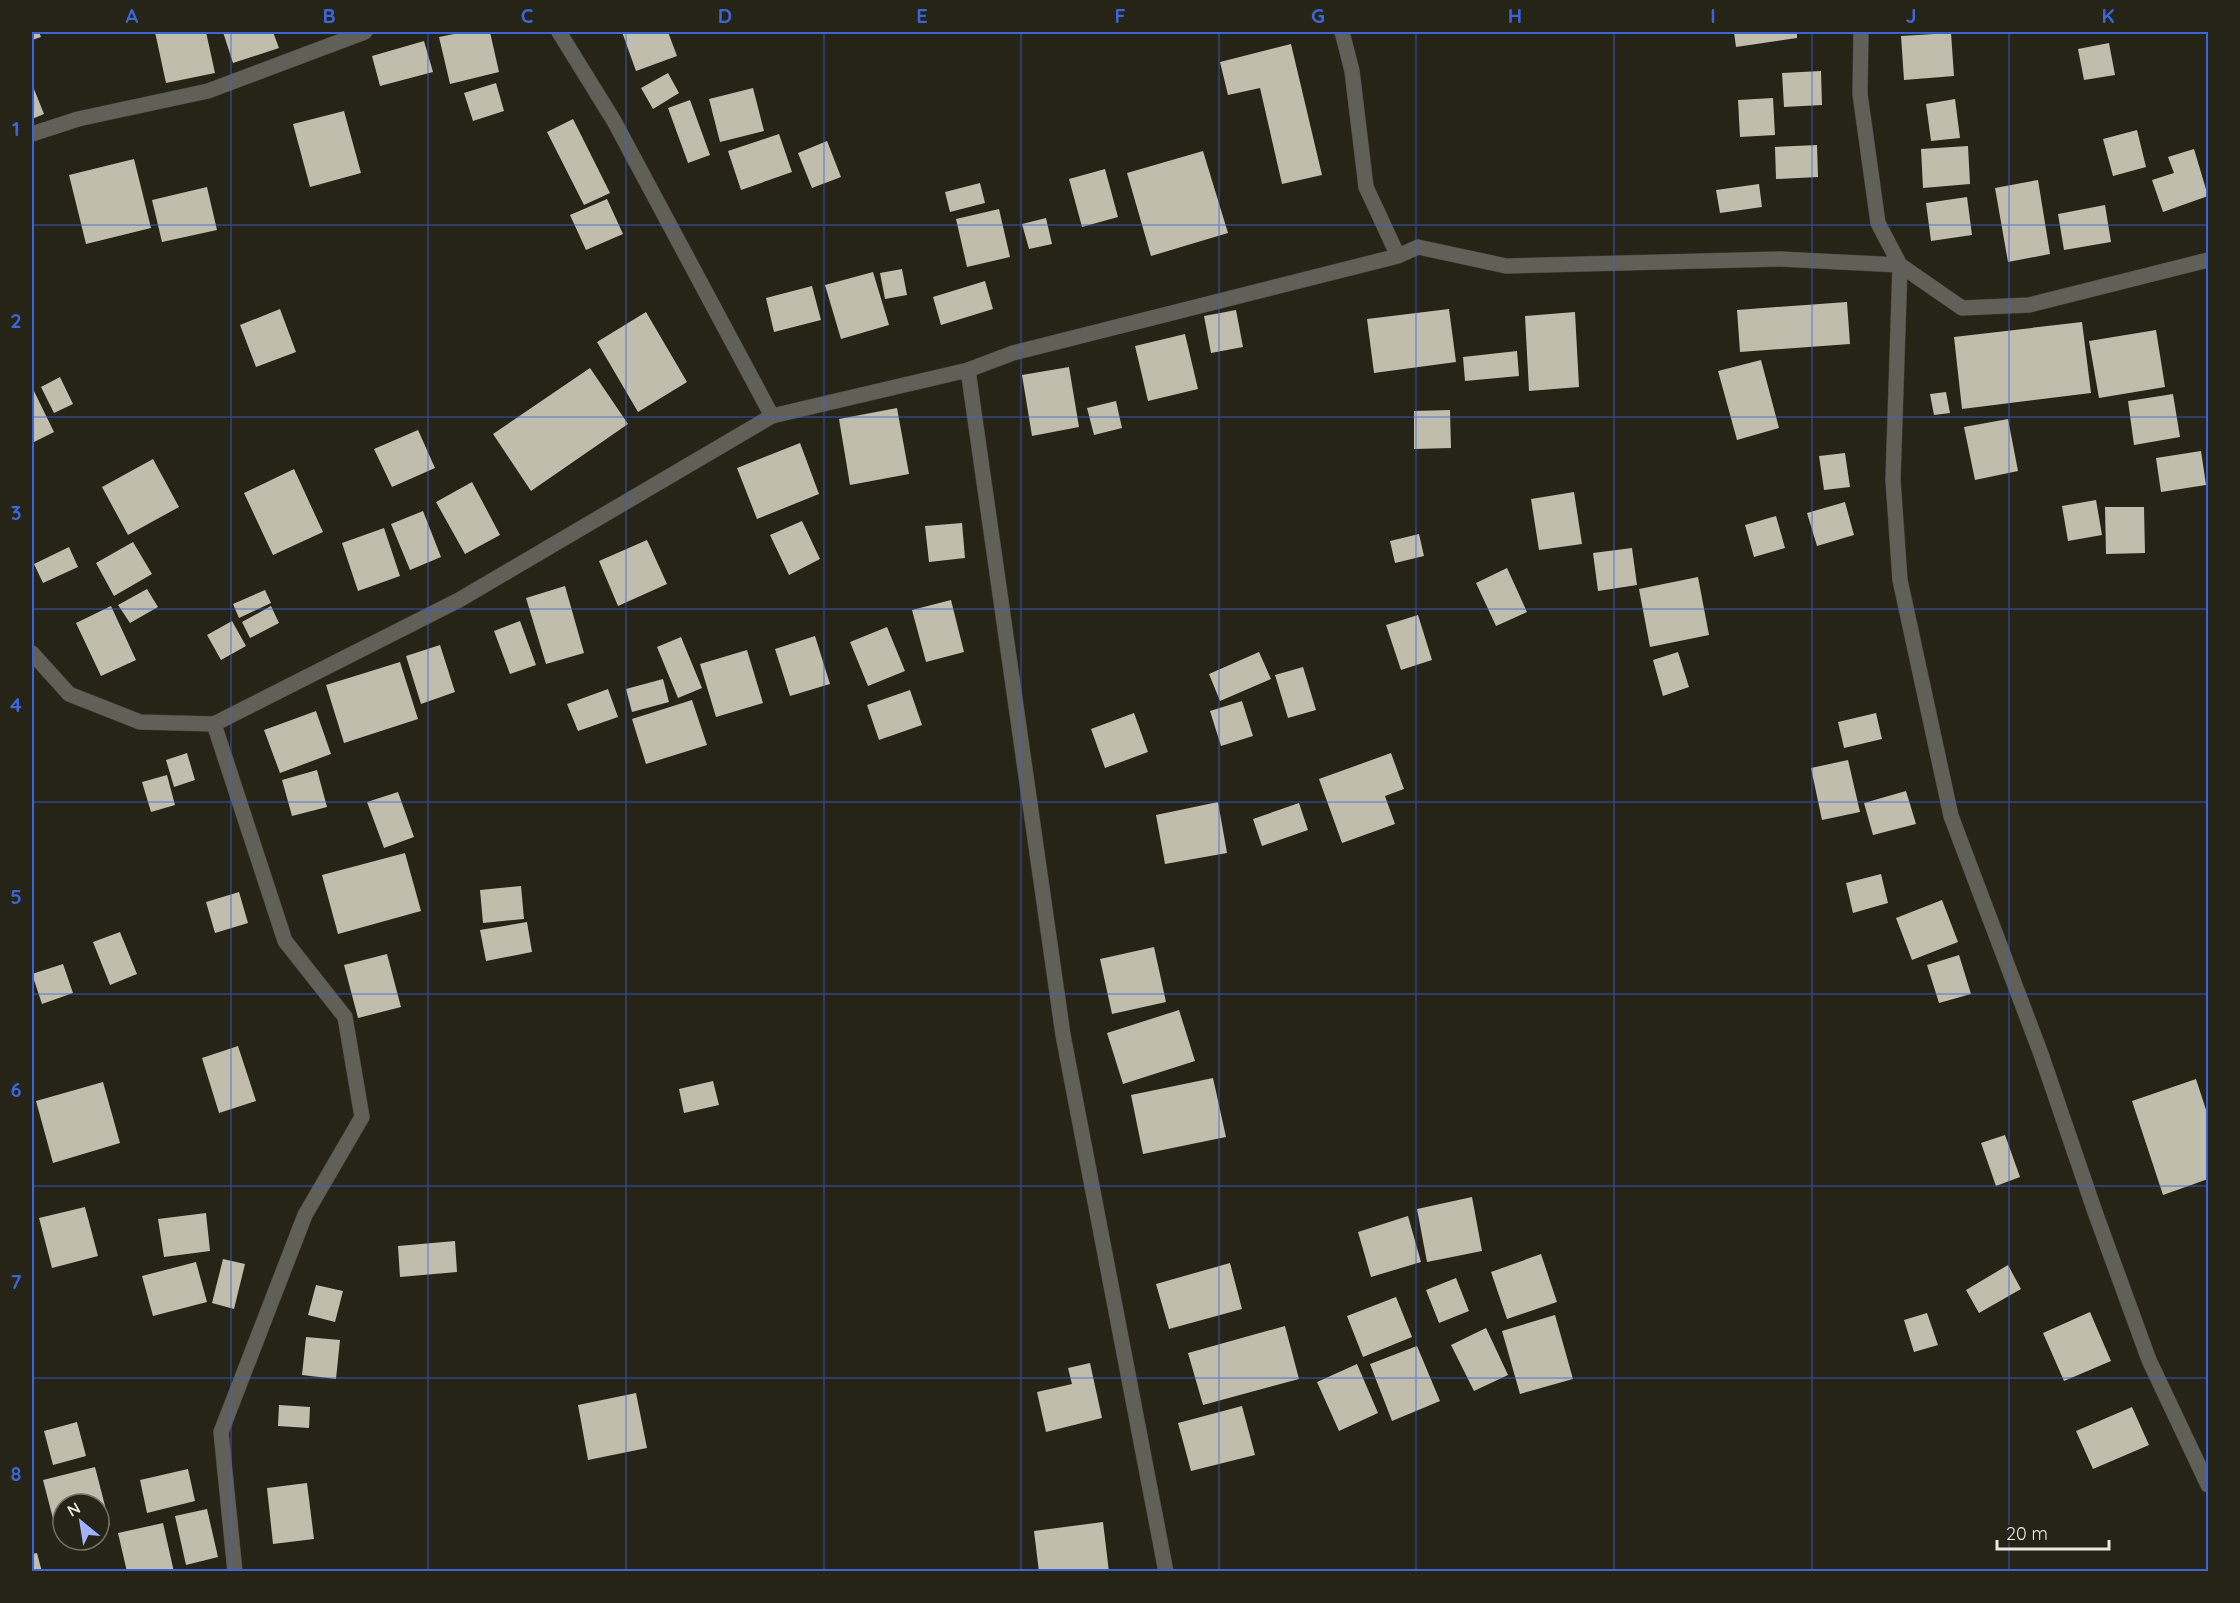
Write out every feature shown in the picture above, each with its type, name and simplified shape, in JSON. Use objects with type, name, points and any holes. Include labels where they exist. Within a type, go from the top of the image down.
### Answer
[{"type":"street","points":[[32,134],[78,119],[208,91],[365,32]]},
{"type":"street","points":[[559,32],[614,121],[772,416]]},
{"type":"street","points":[[1342,32],[1352,71],[1366,187],[1398,256]]},
{"type":"street","points":[[1861,32],[1860,94],[1878,223],[1900,266],[1962,308],[2030,305],[2208,260]]},
{"type":"street","points":[[32,653],[69,694],[140,722],[213,724],[459,600],[772,416],[968,370],[1013,353],[1398,256],[1419,247],[1506,266],[1780,259],[1900,266]]},
{"type":"street","points":[[1900,266],[1893,480],[1900,580],[1951,816],[2042,1054],[2094,1212],[2149,1360],[2208,1481]]},
{"type":"street","points":[[968,370],[1063,1035],[1166,1572]]},
{"type":"street","points":[[213,724],[285,941],[345,1017],[362,1117],[305,1215],[221,1432],[235,1572]]},
{"type":"building","points":[[32,32],[39,32],[41,37],[32,40]]},
{"type":"building","points":[[155,32],[206,32],[215,73],[166,83]]},
{"type":"building","points":[[223,32],[273,32],[279,48],[233,63]]},
{"type":"building","points":[[464,32],[490,32],[499,72],[450,84],[439,37]]},
{"type":"building","points":[[622,32],[668,32],[677,56],[636,71]]},
{"type":"building","points":[[1734,32],[1797,32],[1797,38],[1736,47]]},
{"type":"building","points":[[1951,33],[1954,76],[1904,80],[1901,36]]},
{"type":"building","points":[[424,41],[433,72],[380,86],[372,56]]},
{"type":"building","points":[[2109,43],[2115,75],[2084,80],[2078,49]]},
{"type":"building","points":[[1291,44],[1322,175],[1282,184],[1260,88],[1228,95],[1220,62]]},
{"type":"building","points":[[1821,71],[1822,105],[1784,107],[1782,73]]},
{"type":"building","points":[[668,73],[679,93],[653,109],[641,88]]},
{"type":"building","points":[[496,83],[504,111],[473,121],[464,93]]},
{"type":"building","points":[[32,84],[44,114],[32,119]]},
{"type":"building","points":[[753,88],[764,131],[720,142],[709,99]]},
{"type":"building","points":[[1773,98],[1775,135],[1740,137],[1738,100]]},
{"type":"building","points":[[1955,99],[1960,138],[1931,141],[1926,104]]},
{"type":"building","points":[[690,100],[710,155],[688,163],[668,108]]},
{"type":"building","points":[[344,111],[361,173],[310,187],[293,124]]},
{"type":"building","points":[[573,119],[610,193],[584,205],[547,132]]},
{"type":"building","points":[[2137,130],[2146,167],[2113,176],[2103,139]]},
{"type":"building","points":[[779,134],[792,172],[741,190],[728,151]]},
{"type":"building","points":[[827,141],[841,177],[812,188],[798,153]]},
{"type":"building","points":[[1817,145],[1818,177],[1776,179],[1775,147]]},
{"type":"building","points":[[1968,146],[1970,184],[1923,188],[1921,149]]},
{"type":"building","points":[[2194,149],[2208,196],[2163,212],[2152,180],[2174,173],[2168,157]]},
{"type":"building","points":[[1203,151],[1228,233],[1151,256],[1127,173]]},
{"type":"building","points":[[134,159],[151,228],[86,244],[69,175]]},
{"type":"building","points":[[1105,169],[1118,217],[1082,227],[1069,179]]},
{"type":"building","points":[[2038,180],[2050,254],[2008,262],[1995,188]]},
{"type":"building","points":[[980,183],[985,203],[950,212],[945,192]]},
{"type":"building","points":[[1759,184],[1762,207],[1720,213],[1716,190]]},
{"type":"building","points":[[207,187],[217,230],[162,242],[152,200]]},
{"type":"building","points":[[1967,197],[1972,235],[1931,241],[1926,203]]},
{"type":"building","points":[[607,199],[623,234],[586,250],[570,215]]},
{"type":"building","points":[[2105,205],[2111,242],[2064,250],[2058,214]]},
{"type":"building","points":[[999,209],[1010,257],[967,267],[956,219]]},
{"type":"building","points":[[1046,218],[1052,244],[1029,249],[1022,224]]},
{"type":"building","points":[[902,269],[907,295],[885,299],[880,273]]},
{"type":"building","points":[[873,272],[889,325],[841,339],[825,285]]},
{"type":"building","points":[[985,281],[993,309],[941,325],[933,297]]},
{"type":"building","points":[[812,286],[821,320],[774,332],[766,298]]},
{"type":"building","points":[[1847,302],[1850,344],[1740,352],[1737,310]]},
{"type":"building","points":[[280,309],[296,352],[256,367],[240,325]]},
{"type":"building","points":[[1449,309],[1456,362],[1374,373],[1367,319]]},
{"type":"building","points":[[1236,310],[1243,347],[1211,353],[1204,316]]},
{"type":"building","points":[[646,312],[687,382],[638,412],[597,342]]},
{"type":"building","points":[[1575,312],[1579,387],[1529,391],[1525,316]]},
{"type":"building","points":[[2082,322],[2091,393],[1962,409],[1954,337]]},
{"type":"building","points":[[2156,330],[2165,387],[2099,398],[2089,341]]},
{"type":"building","points":[[1185,334],[1198,389],[1148,401],[1135,346]]},
{"type":"building","points":[[1517,351],[1519,376],[1465,381],[1463,357]]},
{"type":"building","points":[[1761,360],[1779,428],[1737,440],[1718,371]]},
{"type":"building","points":[[1069,367],[1079,427],[1032,436],[1022,375]]},
{"type":"building","points":[[590,368],[628,424],[531,491],[493,434]]},
{"type":"building","points":[[60,377],[73,404],[54,413],[41,387]]},
{"type":"building","points":[[32,387],[54,432],[32,443]]},
{"type":"building","points":[[1946,392],[1950,413],[1934,415],[1930,394]]},
{"type":"building","points":[[2173,394],[2180,437],[2134,445],[2128,401]]},
{"type":"building","points":[[1116,401],[1122,428],[1094,435],[1087,408]]},
{"type":"building","points":[[897,408],[909,474],[850,485],[839,419]]},
{"type":"building","points":[[1450,410],[1451,448],[1414,449],[1414,411]]},
{"type":"building","points":[[2008,419],[2018,471],[1975,480],[1964,427]]},
{"type":"building","points":[[418,430],[435,468],[392,487],[374,449]]},
{"type":"building","points":[[800,443],[819,494],[757,519],[737,468]]},
{"type":"building","points":[[2201,451],[2206,485],[2161,492],[2156,458]]},
{"type":"building","points":[[1845,453],[1850,487],[1824,490],[1819,456]]},
{"type":"building","points":[[153,459],[179,507],[128,535],[102,487]]},
{"type":"building","points":[[294,469],[323,532],[273,555],[244,493]]},
{"type":"building","points":[[472,482],[500,535],[465,554],[436,502]]},
{"type":"building","points":[[1574,492],[1582,544],[1539,550],[1531,499]]},
{"type":"building","points":[[2096,500],[2102,535],[2068,541],[2062,506]]},
{"type":"building","points":[[1845,502],[1854,535],[1817,546],[1807,513]]},
{"type":"building","points":[[2105,507],[2144,507],[2145,553],[2106,554]]},
{"type":"building","points":[[423,511],[441,557],[410,570],[391,524]]},
{"type":"building","points":[[1776,516],[1785,548],[1754,557],[1745,525]]},
{"type":"building","points":[[802,521],[820,559],[789,575],[770,535]]},
{"type":"building","points":[[962,523],[965,558],[929,562],[925,526]]},
{"type":"building","points":[[384,528],[400,576],[358,591],[342,543]]},
{"type":"building","points":[[1419,534],[1424,556],[1395,563],[1390,541]]},
{"type":"building","points":[[647,540],[667,584],[618,606],[599,561]]},
{"type":"building","points":[[133,542],[152,574],[114,596],[96,563]]},
{"type":"building","points":[[69,547],[78,567],[43,583],[34,564]]},
{"type":"building","points":[[1632,548],[1637,585],[1598,591],[1593,553]]},
{"type":"building","points":[[1507,568],[1527,612],[1496,626],[1476,583]]},
{"type":"building","points":[[1698,577],[1709,635],[1650,647],[1639,589]]},
{"type":"building","points":[[565,586],[584,653],[546,664],[526,598]]},
{"type":"building","points":[[147,589],[158,607],[130,623],[118,605]]},
{"type":"building","points":[[265,590],[271,603],[239,618],[233,604]]},
{"type":"building","points":[[951,600],[964,652],[926,662],[912,610]]},
{"type":"building","points":[[111,606],[136,660],[101,676],[76,623]]},
{"type":"building","points":[[271,606],[279,623],[250,638],[242,622]]},
{"type":"building","points":[[1418,615],[1432,660],[1401,670],[1386,625]]},
{"type":"building","points":[[232,621],[246,646],[221,660],[207,635]]},
{"type":"building","points":[[520,621],[536,665],[510,674],[494,631]]},
{"type":"building","points":[[887,627],[905,671],[868,686],[850,642]]},
{"type":"building","points":[[815,636],[830,684],[790,696],[775,649]]},
{"type":"building","points":[[681,637],[702,688],[678,698],[657,647]]},
{"type":"building","points":[[440,645],[455,692],[421,704],[406,656]]},
{"type":"building","points":[[747,650],[763,703],[716,717],[700,664]]},
{"type":"building","points":[[1259,652],[1271,679],[1220,701],[1209,674]]},
{"type":"building","points":[[1678,652],[1689,687],[1663,696],[1653,660]]},
{"type":"building","points":[[400,662],[418,719],[344,743],[326,685]]},
{"type":"building","points":[[1303,667],[1316,710],[1288,718],[1275,675]]},
{"type":"building","points":[[663,679],[669,702],[632,712],[626,689]]},
{"type":"building","points":[[608,689],[618,717],[578,731],[567,704]]},
{"type":"building","points":[[910,690],[922,725],[879,740],[867,705]]},
{"type":"building","points":[[692,700],[707,745],[646,764],[632,719]]},
{"type":"building","points":[[1242,701],[1253,736],[1221,746],[1210,711]]},
{"type":"building","points":[[316,711],[331,754],[280,773],[264,730]]},
{"type":"building","points":[[1134,713],[1148,752],[1105,768],[1091,729]]},
{"type":"building","points":[[1876,713],[1882,739],[1844,748],[1838,722]]},
{"type":"building","points":[[187,753],[195,780],[174,787],[166,760]]},
{"type":"building","points":[[1391,753],[1404,789],[1385,796],[1395,824],[1342,843],[1319,779]]},
{"type":"building","points":[[1848,760],[1860,812],[1822,820],[1811,768]]},
{"type":"building","points":[[317,770],[327,807],[292,816],[282,780]]},
{"type":"building","points":[[167,775],[175,805],[151,812],[142,782]]},
{"type":"building","points":[[1906,791],[1916,824],[1873,835],[1864,803]]},
{"type":"building","points":[[398,792],[414,837],[384,848],[367,802]]},
{"type":"building","points":[[1218,802],[1227,853],[1165,864],[1156,815]]},
{"type":"building","points":[[1299,803],[1308,830],[1262,846],[1253,819]]},
{"type":"building","points":[[405,853],[421,911],[338,934],[322,875]]},
{"type":"building","points":[[1881,874],[1888,903],[1853,913],[1846,883]]},
{"type":"building","points":[[521,886],[524,919],[483,923],[480,890]]},
{"type":"building","points":[[239,892],[248,923],[215,933],[206,902]]},
{"type":"building","points":[[1942,900],[1958,942],[1912,960],[1896,918]]},
{"type":"building","points":[[527,922],[532,952],[486,961],[480,930]]},
{"type":"building","points":[[120,932],[137,974],[110,985],[93,942]]},
{"type":"building","points":[[1154,947],[1166,1002],[1112,1014],[1100,959]]},
{"type":"building","points":[[387,954],[401,1007],[358,1018],[344,965]]},
{"type":"building","points":[[1959,955],[1971,994],[1939,1003],[1927,965]]},
{"type":"building","points":[[63,964],[73,993],[42,1004],[32,974]]},
{"type":"building","points":[[1179,1010],[1195,1061],[1123,1084],[1107,1033]]},
{"type":"building","points":[[238,1046],[256,1101],[219,1113],[202,1058]]},
{"type":"building","points":[[1213,1078],[1226,1137],[1143,1154],[1131,1095]]},
{"type":"building","points":[[2196,1079],[2208,1116],[2208,1179],[2163,1195],[2132,1101]]},
{"type":"building","points":[[713,1081],[719,1105],[684,1113],[679,1089]]},
{"type":"building","points":[[103,1082],[120,1143],[53,1163],[36,1101]]},
{"type":"building","points":[[2005,1135],[2020,1177],[1996,1186],[1981,1143]]},
{"type":"building","points":[[1472,1197],[1482,1251],[1427,1262],[1417,1209]]},
{"type":"building","points":[[85,1207],[98,1256],[52,1268],[39,1218]]},
{"type":"building","points":[[206,1213],[210,1251],[164,1257],[158,1219]]},
{"type":"building","points":[[1408,1216],[1421,1262],[1371,1277],[1358,1232]]},
{"type":"building","points":[[455,1241],[457,1272],[400,1277],[398,1246]]},
{"type":"building","points":[[1541,1254],[1557,1302],[1507,1319],[1491,1272]]},
{"type":"building","points":[[223,1259],[245,1264],[234,1309],[212,1303]]},
{"type":"building","points":[[196,1262],[207,1302],[153,1316],[142,1276]]},
{"type":"building","points":[[1230,1263],[1242,1309],[1169,1329],[1156,1284]]},
{"type":"building","points":[[2008,1265],[2021,1289],[1979,1313],[1966,1290]]},
{"type":"building","points":[[1456,1278],[1469,1311],[1439,1323],[1426,1290]]},
{"type":"building","points":[[316,1285],[343,1291],[335,1322],[308,1315]]},
{"type":"building","points":[[1396,1297],[1412,1337],[1363,1357],[1347,1316]]},
{"type":"building","points":[[2090,1312],[2111,1361],[2064,1381],[2043,1333]]},
{"type":"building","points":[[1927,1313],[1938,1345],[1914,1352],[1904,1320]]},
{"type":"building","points":[[1555,1315],[1573,1379],[1520,1394],[1502,1331]]},
{"type":"building","points":[[1285,1326],[1299,1379],[1203,1405],[1188,1353]]},
{"type":"building","points":[[1486,1328],[1508,1375],[1474,1391],[1451,1345]]},
{"type":"building","points":[[306,1337],[340,1340],[336,1379],[302,1375]]},
{"type":"building","points":[[1417,1346],[1440,1401],[1392,1421],[1370,1364]]},
{"type":"building","points":[[1090,1363],[1102,1418],[1046,1432],[1037,1392],[1072,1384],[1068,1368]]},
{"type":"building","points":[[1357,1364],[1378,1413],[1339,1431],[1317,1382]]},
{"type":"building","points":[[636,1393],[647,1448],[588,1460],[578,1405]]},
{"type":"building","points":[[279,1405],[310,1407],[309,1428],[278,1426]]},
{"type":"building","points":[[1242,1406],[1255,1455],[1191,1471],[1178,1423]]},
{"type":"building","points":[[2132,1407],[2149,1445],[2093,1469],[2076,1431]]},
{"type":"building","points":[[77,1422],[86,1456],[53,1465],[44,1431]]},
{"type":"building","points":[[95,1467],[101,1492],[51,1492],[51,1511],[43,1480]]},
{"type":"building","points":[[188,1469],[195,1501],[147,1513],[140,1480]]},
{"type":"building","points":[[307,1483],[314,1539],[273,1544],[267,1488]]},
{"type":"building","points":[[207,1509],[218,1557],[186,1565],[175,1516]]},
{"type":"building","points":[[1103,1522],[1109,1572],[1039,1572],[1034,1531]]},
{"type":"building","points":[[163,1523],[174,1572],[127,1572],[118,1533]]},
{"type":"building","points":[[37,1553],[42,1572],[32,1572],[32,1554]]}]
